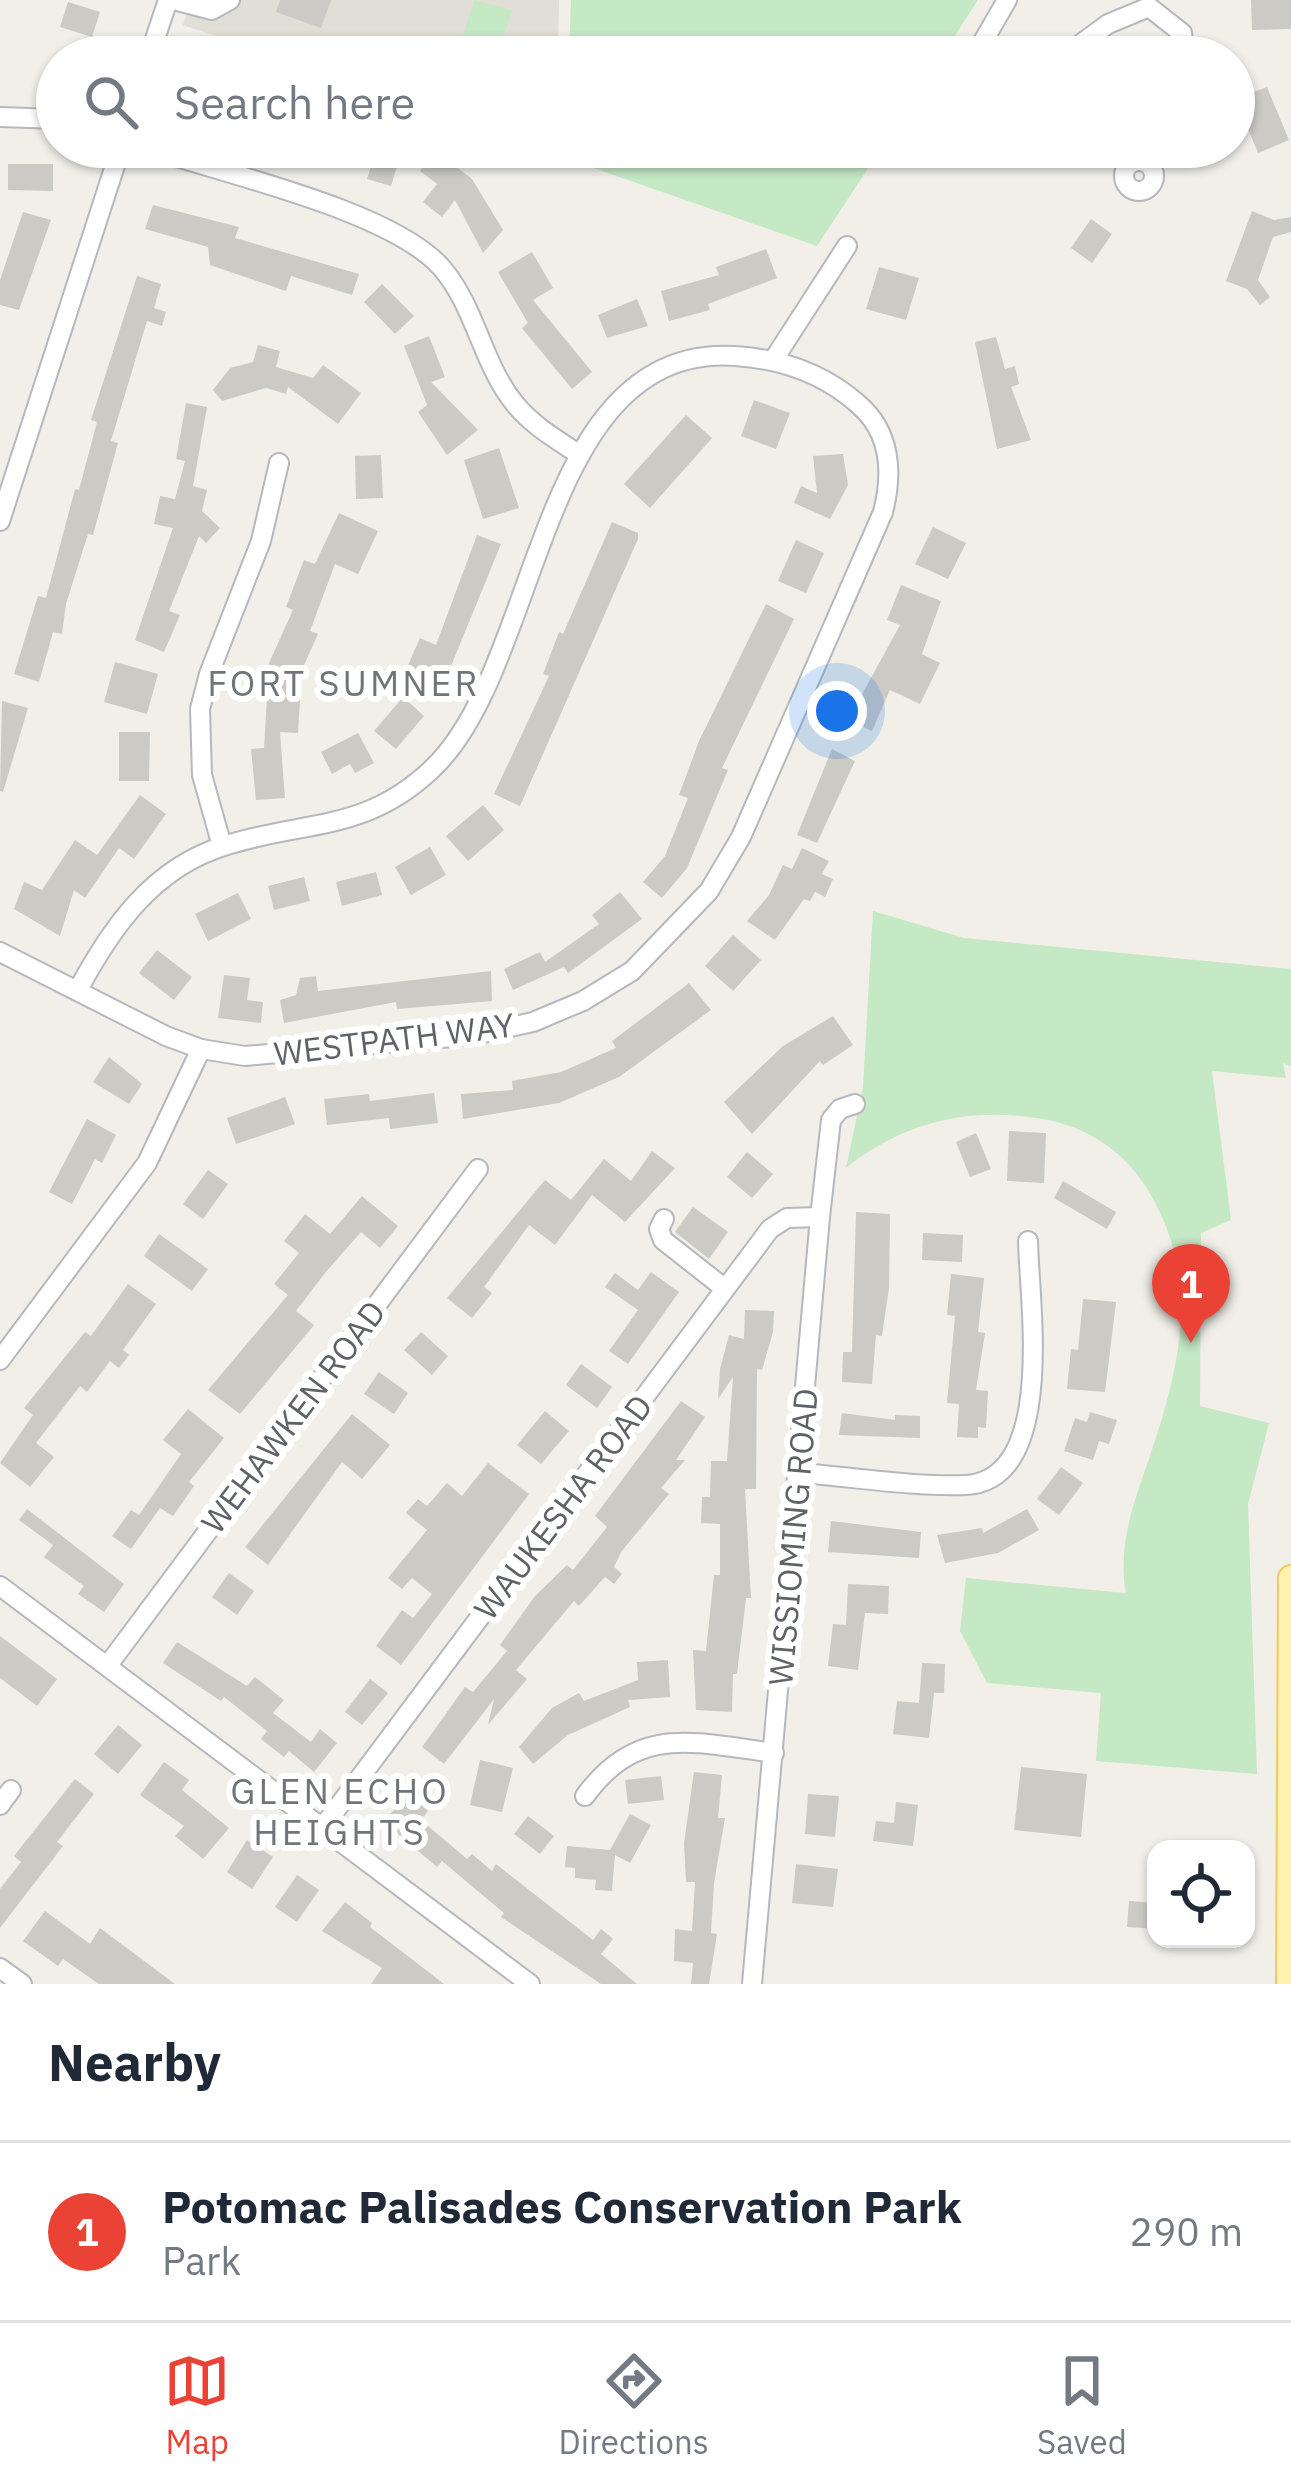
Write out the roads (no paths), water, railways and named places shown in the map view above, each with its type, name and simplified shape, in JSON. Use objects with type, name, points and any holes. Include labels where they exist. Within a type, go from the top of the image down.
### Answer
[{"type":"main road","points":[[1289,1984],[1291,1578]]},
{"type":"street","points":[[157,36],[171,0],[212,10],[230,0]]},
{"type":"street","points":[[986,36],[1006,0]]},
{"type":"street","points":[[1093,36],[1151,3],[1182,36]]},
{"type":"street","points":[[0,117],[36,118]]},
{"type":"street","points":[[0,521],[114,168]]},
{"type":"street","points":[[208,168],[376,224],[414,244],[459,291],[514,403],[537,427],[580,455]]},
{"type":"street","points":[[79,988],[131,907],[162,878],[222,846],[367,815],[409,791],[444,758],[478,704],[580,455],[610,408],[661,371],[719,355],[774,359],[847,246]]},
{"type":"street","name":"WESTPATH WAY","points":[[0,952],[201,1049],[289,1055],[474,1035],[533,1022],[583,1001],[632,970],[674,933],[709,891],[740,837],[890,485],[887,451],[870,414],[836,385],[774,359]]},
{"type":"street","points":[[222,846],[202,775],[200,709],[208,674],[261,541],[279,464]]},
{"type":"street","points":[[0,1360],[148,1163],[201,1049]]},
{"type":"street","name":"WISSIOMING ROAD","points":[[752,1984],[820,1217],[832,1120],[840,1109],[855,1103]]},
{"type":"street","name":"WEHAWKEN ROAD","points":[[108,1665],[478,1169]]},
{"type":"street","name":"WAUKESHA ROAD","points":[[323,1827],[773,1225],[787,1218],[820,1217]]},
{"type":"street","points":[[664,1220],[659,1228],[663,1240],[724,1288]]},
{"type":"street","points":[[800,1473],[969,1485],[1011,1461],[1024,1437],[1031,1403],[1028,1240]]},
{"type":"street","points":[[0,1586],[530,1984]]},
{"type":"street","points":[[585,1796],[608,1765],[649,1746],[693,1742],[774,1754]]},
{"type":"street","points":[[0,1968],[22,1984]]},
{"type":"place","name":"Potomac Palisades Conservation Park","points":[[1191,1343]]},
{"type":"district","name":"FORT SUMNER","points":[[344,683]]},
{"type":"district","name":"GLEN ECHO HEIGHTS","points":[[340,1812]]}]
